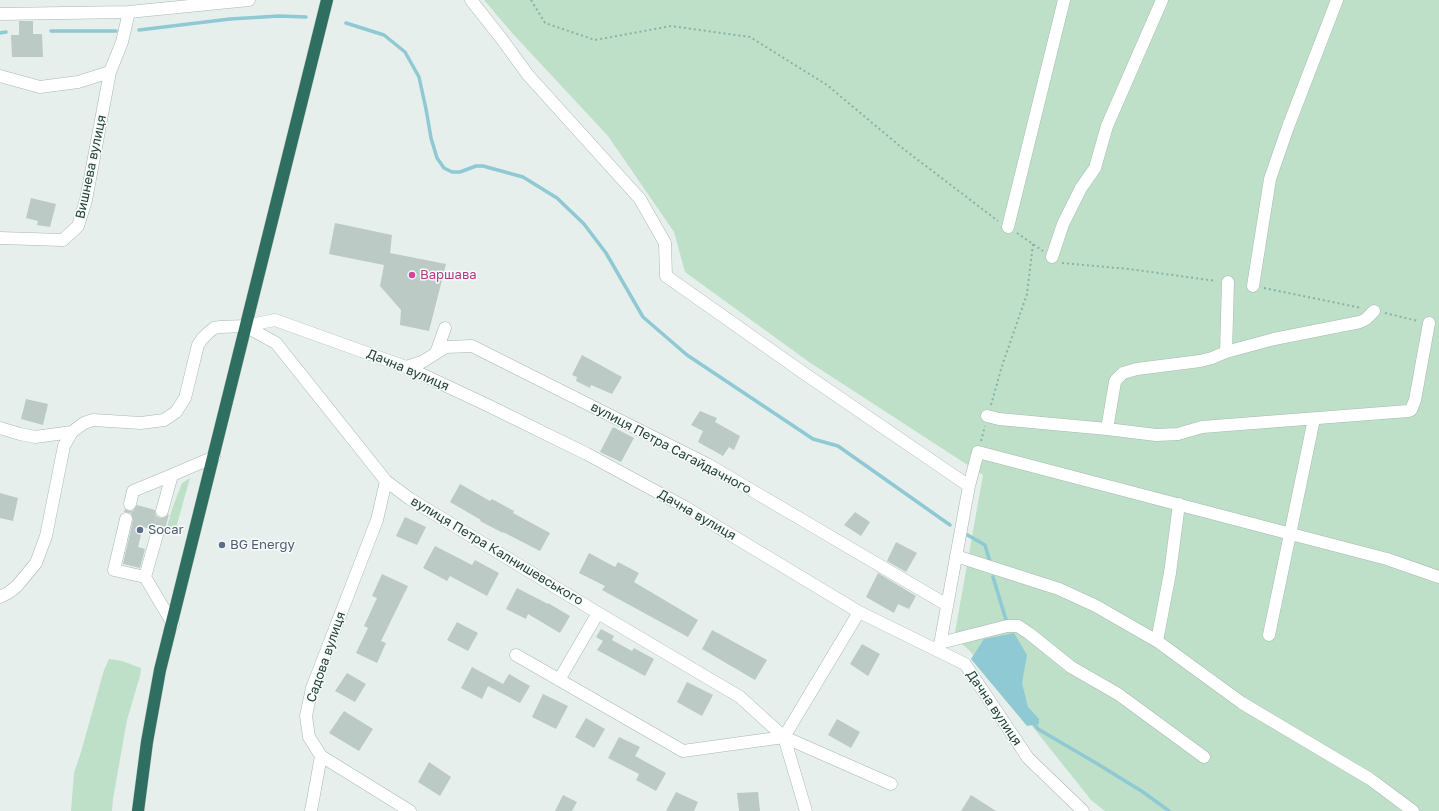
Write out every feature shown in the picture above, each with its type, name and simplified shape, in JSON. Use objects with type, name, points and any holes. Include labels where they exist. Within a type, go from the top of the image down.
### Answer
[{"type":"highway","points":[[138,811],[147,742],[160,670],[173,624],[245,326],[327,0]]},
{"type":"street","points":[[0,14],[129,12],[197,3],[249,0]]},
{"type":"street","points":[[471,0],[528,75],[640,199],[665,244],[666,276],[805,374],[969,486]]},
{"type":"street","points":[[1008,227],[1064,0]]},
{"type":"street","points":[[1052,257],[1063,224],[1081,188],[1095,168],[1107,126],[1162,0]]},
{"type":"street","points":[[1253,286],[1270,179],[1288,127],[1337,0]]},
{"type":"street","name":"Вишнева вулиця","points":[[0,238],[63,240],[78,226],[86,200],[110,72],[122,42],[129,12]]},
{"type":"street","points":[[0,76],[40,87],[78,82],[110,72]]},
{"type":"street","points":[[1226,352],[1228,282]]},
{"type":"street","points":[[1107,429],[1115,382],[1123,373],[1137,369],[1200,361],[1226,352],[1274,339],[1360,322],[1366,319],[1374,311]]},
{"type":"street","name":"Дачна вулиця","points":[[72,432],[84,423],[93,420],[141,423],[164,420],[171,416],[185,398],[195,357],[202,339],[214,328],[245,326],[275,320],[356,345],[485,404],[587,454],[683,506],[859,612],[940,647],[965,664],[1028,758],[1082,811]]},
{"type":"street","points":[[987,416],[999,419],[1147,434],[1178,434],[1202,427],[1411,410],[1415,400],[1429,323]]},
{"type":"street","name":"вулиця Петра Калнишевського","points":[[245,326],[276,344],[386,481],[410,499],[740,697],[784,737]]},
{"type":"street","points":[[436,353],[445,328]]},
{"type":"street","name":"вулиця Петра Сагайдачного","points":[[406,367],[422,362],[446,347],[472,346],[707,464],[947,605]]},
{"type":"street","points":[[1269,635],[1314,419]]},
{"type":"street","points":[[0,428],[35,437],[72,432]]},
{"type":"street","points":[[0,597],[17,586],[36,563],[46,536],[64,446],[72,432]]},
{"type":"street","points":[[1204,757],[1118,694],[1071,666],[1018,626],[1007,626],[940,647],[969,486],[978,452],[1291,533],[1387,560],[1439,577]]},
{"type":"street","points":[[130,504],[133,491],[214,457]]},
{"type":"street","points":[[162,511],[172,475]]},
{"type":"street","name":"Садова вулиця","points":[[386,481],[377,520],[312,688],[306,716],[309,737],[321,756],[410,811]]},
{"type":"street","points":[[1157,641],[1170,573],[1179,504]]},
{"type":"street","points":[[126,519],[114,570],[145,577]]},
{"type":"street","points":[[158,530],[145,577],[173,624]]},
{"type":"street","points":[[956,556],[1059,589],[1096,606],[1157,641],[1242,703],[1370,779],[1413,811]]},
{"type":"street","points":[[806,811],[784,737],[859,612]]},
{"type":"street","points":[[559,680],[598,613]]},
{"type":"street","points":[[516,655],[683,751],[784,737],[890,784]]},
{"type":"street","points":[[311,811],[321,756]]},
{"type":"path","points":[[531,0],[546,23],[595,40],[671,26],[750,37],[827,85],[901,147],[1008,227],[1061,263],[1129,269],[1228,282]]},
{"type":"path","points":[[978,452],[1002,366],[1027,294],[1033,244]]},
{"type":"path","points":[[1253,286],[1429,323]]},
{"type":"green space","points":[[484,0],[1439,0],[1439,811],[1105,811],[1091,800],[997,682],[968,649],[954,638],[983,475],[809,362],[685,272],[674,232],[608,136],[513,34]]},
{"type":"green space","points":[[190,478],[174,535],[166,530],[182,483]]},
{"type":"green space","points":[[109,659],[122,661],[141,668],[127,720],[112,811],[71,811],[74,773],[104,670]]},
{"type":"water","points":[[1014,633],[1027,655],[1022,683],[1028,707],[1039,719],[1039,724],[1027,726],[971,659],[984,639]]},
{"type":"building","points":[[19,21],[33,21],[33,34],[42,34],[43,57],[12,57],[11,35],[19,35]]},
{"type":"building","points":[[31,198],[56,204],[50,227],[37,225],[38,221],[26,218]]},
{"type":"building","name":"Варшава","points":[[335,223],[392,235],[390,253],[446,264],[429,331],[400,325],[401,310],[380,286],[384,265],[329,254]]},
{"type":"building","points":[[582,355],[622,377],[612,394],[591,385],[590,388],[576,381],[577,377],[572,375]]},
{"type":"building","points":[[26,399],[48,404],[43,425],[21,419]]},
{"type":"building","points":[[700,411],[717,418],[715,422],[740,436],[734,450],[729,447],[723,456],[698,442],[703,431],[691,425]]},
{"type":"building","points":[[613,427],[634,438],[621,462],[600,452]]},
{"type":"building","points":[[460,484],[490,501],[492,499],[514,511],[513,513],[550,533],[540,551],[480,521],[481,520],[450,502]]},
{"type":"building","points":[[0,493],[18,498],[13,521],[0,518]]},
{"type":"building","points":[[137,505],[155,510],[156,516],[160,518],[164,518],[169,514],[165,529],[160,524],[153,525],[151,529],[143,527],[138,547],[145,549],[140,568],[123,564],[133,520],[131,513],[124,512],[125,509],[133,511]]},
{"type":"building","points":[[855,512],[870,522],[861,536],[844,525]]},
{"type":"building","points":[[405,517],[426,527],[417,545],[396,536]]},
{"type":"building","points":[[896,542],[917,553],[906,572],[887,561]]},
{"type":"building","points":[[435,546],[472,565],[475,560],[499,573],[487,596],[450,576],[447,581],[423,568]]},
{"type":"building","points":[[589,553],[615,567],[618,562],[639,573],[634,582],[698,620],[688,637],[602,590],[605,586],[579,573]]},
{"type":"building","points":[[878,573],[916,596],[909,609],[898,604],[894,613],[866,597]]},
{"type":"building","points":[[382,574],[408,586],[381,641],[386,643],[377,663],[356,653],[368,628],[364,626],[377,598],[372,596]]},
{"type":"building","points":[[517,588],[548,603],[570,616],[560,633],[528,614],[526,619],[506,609]]},
{"type":"building","points":[[457,622],[478,633],[468,651],[447,640]]},
{"type":"building","points":[[601,629],[614,636],[612,640],[632,651],[634,648],[654,659],[645,676],[597,650],[603,641],[596,637]]},
{"type":"building","points":[[712,630],[767,660],[755,680],[702,649]]},
{"type":"building","points":[[862,644],[880,654],[868,676],[850,664]]},
{"type":"building","points":[[472,667],[503,684],[509,674],[530,686],[520,703],[488,686],[482,699],[461,688]]},
{"type":"building","points":[[347,673],[366,684],[355,702],[335,691]]},
{"type":"building","points":[[687,682],[713,695],[702,716],[677,702]]},
{"type":"building","points":[[543,694],[568,706],[556,729],[532,717]]},
{"type":"building","points":[[344,711],[373,729],[359,751],[329,733]]},
{"type":"building","points":[[586,718],[605,729],[594,748],[575,737]]},
{"type":"building","points":[[837,719],[860,732],[851,748],[828,735]]},
{"type":"building","points":[[619,737],[640,747],[635,756],[666,773],[656,791],[636,780],[639,774],[608,758]]},
{"type":"building","points":[[429,762],[451,777],[440,796],[418,782]]},
{"type":"building","points":[[676,792],[698,802],[694,811],[666,811]]},
{"type":"building","points":[[758,792],[760,811],[739,811],[737,793]]},
{"type":"building","points":[[563,795],[577,802],[572,811],[555,811]]},
{"type":"building","points":[[971,795],[996,811],[961,811]]},
{"type":"waterway","points":[[139,30],[230,19],[279,16],[306,17]]},
{"type":"waterway","points":[[346,23],[384,35],[405,52],[419,77],[431,138],[437,158],[444,168],[452,172],[460,172],[476,166],[483,166],[523,177],[557,198],[584,224],[606,253],[643,317],[687,355],[813,439],[838,446],[950,525]]},
{"type":"waterway","points":[[51,31],[116,31]]},
{"type":"waterway","points":[[0,33],[6,32]]},
{"type":"waterway","points":[[964,533],[985,545],[990,562]]},
{"type":"waterway","points":[[993,577],[1006,620]]},
{"type":"waterway","points":[[1032,721],[1038,729],[1143,792],[1169,811]]},
{"type":"tunnel","points":[[158,531],[162,511]]},
{"type":"place","name":"Варшава","points":[[412,275]]},
{"type":"place","name":"Socar","points":[[140,530]]},
{"type":"place","name":"BG Energy","points":[[222,545]]}]
